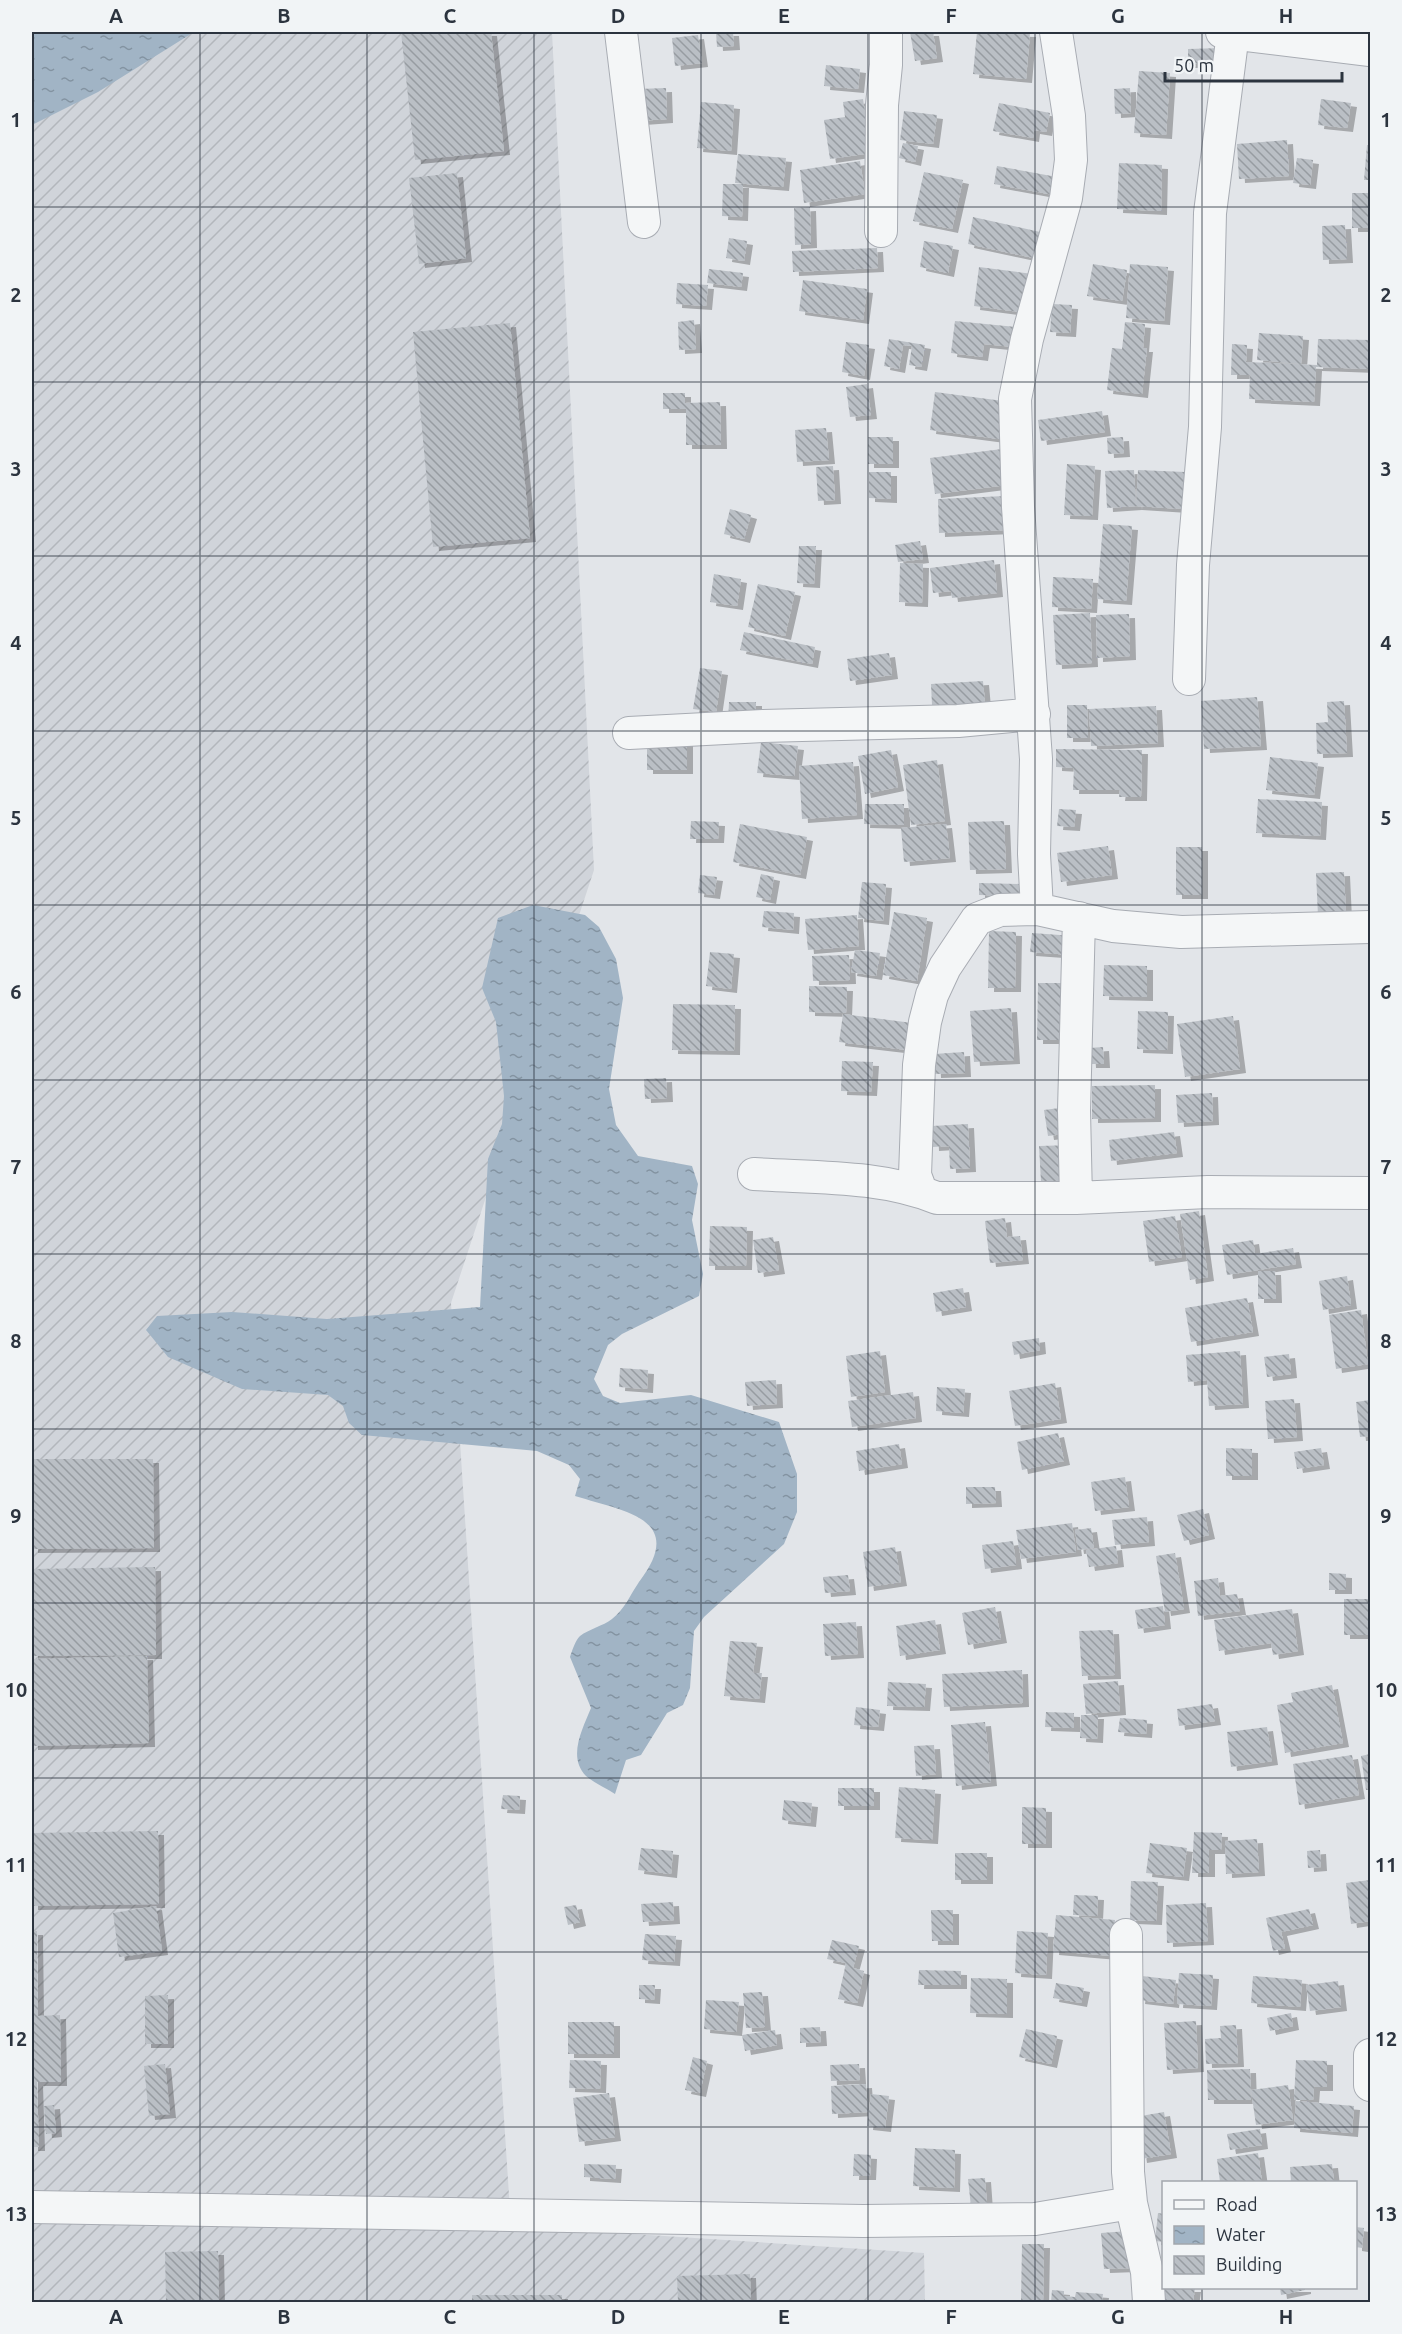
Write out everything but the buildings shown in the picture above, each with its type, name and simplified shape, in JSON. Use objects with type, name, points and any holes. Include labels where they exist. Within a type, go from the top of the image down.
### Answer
[{"type":"street","points":[[621,32],[644,222]]},
{"type":"street","points":[[881,231],[882,105],[886,65],[886,32]]},
{"type":"street","points":[[1037,909],[1034,854],[1036,759],[1018,507],[1015,399],[1027,339],[1066,198],[1071,160],[1069,116],[1056,32]]},
{"type":"street","points":[[1189,679],[1192,566],[1205,427],[1210,213],[1227,32],[1371,50]]},
{"type":"street","points":[[629,733],[958,720],[1034,714]]},
{"type":"street","points":[[921,1191],[915,1175],[919,1065],[925,1022],[932,995],[945,967],[978,919],[1000,910],[1037,909],[1113,926],[1182,932],[1371,927]]},
{"type":"street","points":[[1077,1198],[1074,1111],[1079,918]]},
{"type":"street","points":[[754,1174],[882,1183],[921,1191],[937,1198],[1077,1198],[1208,1192],[1371,1193]]},
{"type":"street","points":[[1126,1935],[1128,2172],[1131,2204],[1147,2272],[1149,2302]]},
{"type":"street","points":[[1371,2055],[1371,2085]]},
{"type":"street","points":[[32,2207],[726,2219],[989,2220],[1035,2219],[1131,2204]]},
{"type":"shaded area","points":[[32,32],[552,32],[594,870],[451,1303],[511,2226],[924,2253],[925,2302],[32,2302]]},
{"type":"water","points":[[32,32],[194,32],[98,92],[32,125]]},
{"type":"water","points":[[533,905],[585,915],[599,927],[616,959],[623,998],[609,1089],[616,1125],[638,1156],[692,1166],[698,1184],[692,1220],[703,1274],[699,1296],[622,1334],[608,1345],[594,1379],[603,1396],[620,1403],[691,1395],[779,1422],[797,1474],[797,1512],[784,1544],[704,1617],[694,1631],[690,1688],[683,1705],[667,1713],[641,1755],[626,1760],[615,1794],[586,1776],[580,1768],[578,1742],[591,1708],[570,1657],[580,1636],[617,1615],[652,1561],[656,1544],[653,1531],[643,1521],[629,1513],[575,1496],[580,1479],[569,1465],[537,1451],[362,1435],[349,1423],[343,1406],[328,1395],[242,1389],[168,1357],[146,1330],[157,1316],[232,1312],[327,1319],[480,1307],[488,1159],[502,1124],[504,1096],[496,1022],[482,988],[498,918]]}]
